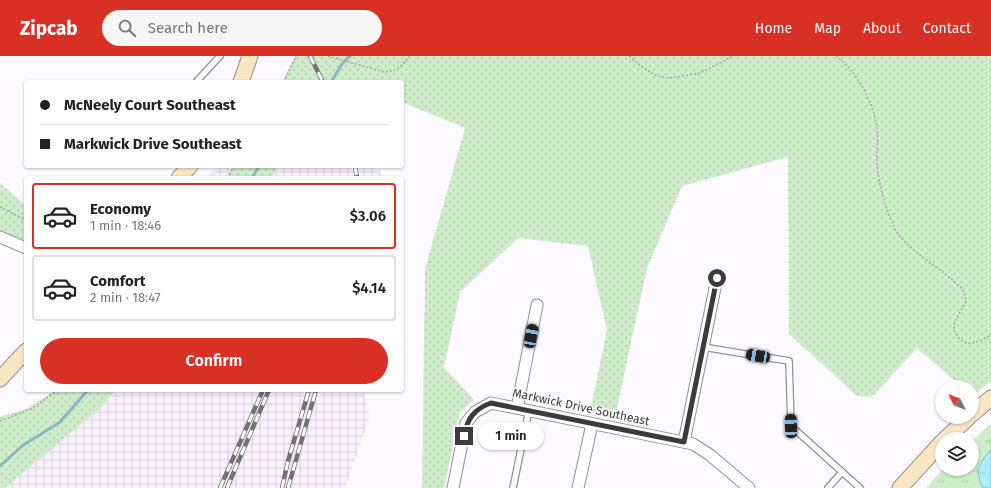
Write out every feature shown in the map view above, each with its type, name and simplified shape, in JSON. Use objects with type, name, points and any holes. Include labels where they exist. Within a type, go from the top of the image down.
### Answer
[{"type":"street","points":[[242,80],[250,56]]},
{"type":"street","points":[[181,176],[188,168]]},
{"type":"street","points":[[0,237],[24,247]]},
{"type":"street","points":[[684,442],[717,278]]},
{"type":"street","points":[[517,408],[537,305]]},
{"type":"street","points":[[0,379],[24,353]]},
{"type":"street","points":[[979,408],[991,398]]},
{"type":"street","name":"Markwick Drive Southeast","points":[[453,488],[466,423],[470,417],[485,405],[491,403],[684,442],[699,447],[749,488]]},
{"type":"street","points":[[578,488],[592,424]]},
{"type":"street","points":[[953,432],[961,424]]},
{"type":"street","points":[[900,488],[935,450]]},
{"type":"lane","points":[[198,80],[220,56]]},
{"type":"lane","points":[[703,347],[789,361],[791,426],[860,488]]},
{"type":"lane","points":[[513,488],[529,410]]},
{"type":"lane","points":[[828,488],[842,472]]},
{"type":"path","points":[[285,80],[295,56]]},
{"type":"path","points":[[328,56],[377,71],[392,72],[403,65],[409,56]]},
{"type":"path","points":[[629,56],[642,68],[657,76],[670,78],[700,73],[733,56]]},
{"type":"path","points":[[836,56],[852,72],[868,99],[876,123],[879,174],[891,221],[905,243],[958,285],[966,296],[962,310],[955,323],[954,329],[958,338],[968,343],[991,336]]},
{"type":"path","points":[[0,206],[24,219]]},
{"type":"path","points":[[0,421],[31,409],[56,392]]},
{"type":"shaded area","points":[[216,168],[232,168],[226,176],[209,176]]},
{"type":"shaded area","points":[[278,168],[379,168],[381,176],[272,176]]},
{"type":"shaded area","points":[[114,392],[364,392],[370,416],[345,488],[5,488],[98,410]]},
{"type":"green space","points":[[295,56],[991,56],[991,381],[979,391],[979,380],[954,380],[917,348],[872,397],[857,396],[789,334],[788,157],[682,186],[647,268],[615,417],[590,412],[607,330],[588,246],[518,238],[460,292],[444,367],[474,400],[460,412],[444,488],[422,488],[425,269],[465,128],[404,103],[404,80],[283,80]]},
{"type":"green space","points":[[232,168],[278,168],[272,176],[226,176]]},
{"type":"green space","points":[[0,183],[24,204],[24,239],[0,231]]},
{"type":"green space","points":[[52,392],[114,392],[98,410],[5,488],[0,488],[0,417],[28,408]]},
{"type":"green space","points":[[991,423],[991,488],[926,488],[937,476],[979,476],[979,434]]},
{"type":"water","points":[[991,450],[991,488],[983,488],[980,482],[979,468],[983,459]]},
{"type":"waterway","points":[[332,80],[342,64],[350,56]]},
{"type":"waterway","points":[[253,176],[258,168]]},
{"type":"waterway","points":[[0,466],[22,446],[60,422],[86,392]]},
{"type":"railway","points":[[310,56],[322,80]]},
{"type":"railway","points":[[355,168],[357,176]]},
{"type":"railway","points":[[220,488],[262,392]]},
{"type":"railway","points":[[227,488],[268,392]]},
{"type":"railway","points":[[282,488],[288,461],[308,392]]},
{"type":"railway","points":[[288,488],[315,392]]},
{"type":"route","points":[[464,436],[466,423],[470,417],[485,405],[491,403],[684,442],[717,278]]}]
